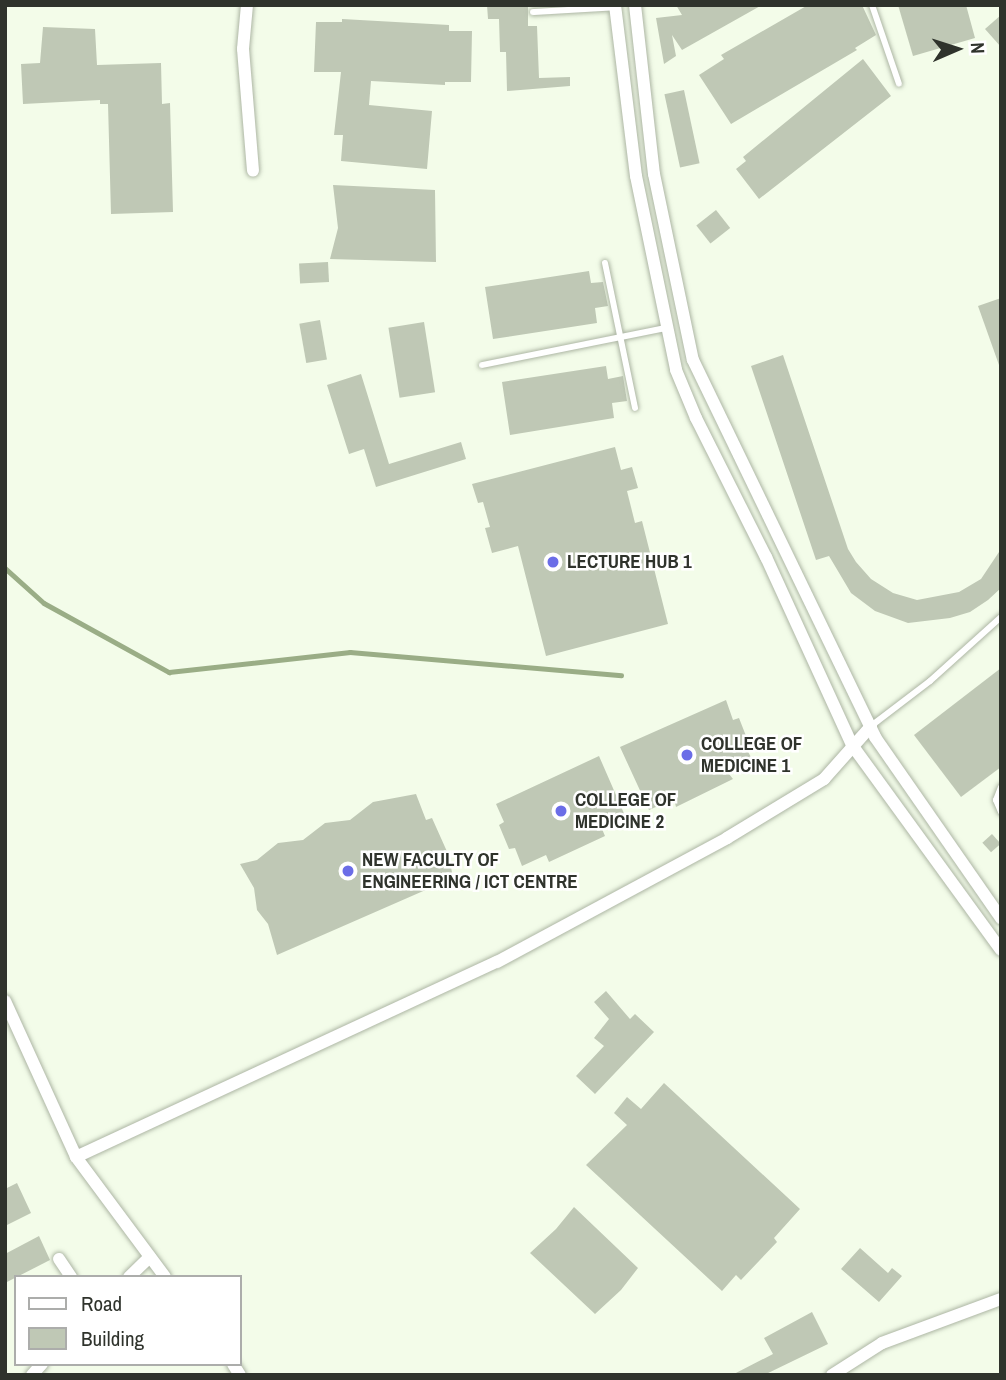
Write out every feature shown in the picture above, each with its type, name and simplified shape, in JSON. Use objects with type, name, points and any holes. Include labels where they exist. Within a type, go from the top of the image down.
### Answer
[{"type":"street","points":[[247,5],[243,61],[253,171]]},
{"type":"street","points":[[635,5],[654,174],[693,360],[712,406],[871,726],[1001,918]]},
{"type":"street","points":[[616,6],[636,176],[658,292],[676,370],[695,418],[766,557],[852,745],[999,945]]},
{"type":"street","points":[[658,292],[676,287]]},
{"type":"street","points":[[76,1157],[497,962],[759,819],[824,779],[871,726]]},
{"type":"street","points":[[6,1003],[76,1157],[164,1275]]},
{"type":"street","points":[[131,1275],[150,1257]]},
{"type":"street","points":[[59,1259],[70,1275]]},
{"type":"street","points":[[832,1375],[882,1343],[1001,1299]]},
{"type":"lane","points":[[872,5],[899,84]]},
{"type":"lane","points":[[533,12],[616,6]]},
{"type":"lane","points":[[605,263],[635,408]]},
{"type":"lane","points":[[482,365],[666,328]]},
{"type":"lane","points":[[871,726],[920,690],[1001,617]]},
{"type":"lane","points":[[1001,787],[996,800],[1001,812]]},
{"type":"building","points":[[487,5],[528,5],[528,26],[537,26],[539,78],[570,77],[570,86],[507,91],[506,52],[500,52],[499,19],[488,19]]},
{"type":"building","points":[[676,5],[762,5],[682,50],[672,35],[676,56],[664,64],[656,18],[682,15]]},
{"type":"building","points":[[808,5],[862,5],[876,35],[855,48],[857,50],[731,124],[699,75],[724,59],[721,55]]},
{"type":"building","points":[[898,5],[966,5],[975,38],[913,56]]},
{"type":"building","points":[[1001,15],[1001,47],[985,29]]},
{"type":"building","points":[[342,19],[449,25],[449,31],[472,31],[471,82],[445,82],[445,85],[371,81],[369,105],[432,111],[427,169],[341,161],[343,135],[334,135],[341,72],[314,72],[316,22],[342,22]]},
{"type":"building","points":[[43,27],[95,29],[97,65],[161,63],[162,104],[170,103],[173,212],[111,214],[108,104],[100,104],[100,100],[23,104],[21,64],[40,63]]},
{"type":"building","points":[[863,59],[891,96],[759,199],[736,169],[746,161],[743,157]]},
{"type":"building","points":[[684,90],[700,163],[680,168],[664,94]]},
{"type":"building","points":[[333,185],[435,190],[436,262],[330,259],[338,228]]},
{"type":"building","points":[[716,210],[730,228],[710,244],[696,225]]},
{"type":"building","points":[[328,262],[329,282],[300,283],[299,264]]},
{"type":"building","points":[[589,271],[591,283],[603,282],[608,306],[595,308],[597,323],[493,339],[485,287]]},
{"type":"building","points":[[1001,298],[1001,365],[999,365],[978,306]]},
{"type":"building","points":[[320,320],[327,359],[306,363],[299,324]]},
{"type":"building","points":[[424,322],[435,392],[400,398],[388,328]]},
{"type":"building","points":[[783,355],[848,549],[856,562],[871,579],[893,593],[917,600],[959,592],[981,579],[1001,549],[1001,588],[988,600],[970,612],[950,618],[908,623],[875,611],[851,593],[829,556],[816,560],[751,366]]},
{"type":"building","points":[[606,366],[608,379],[623,376],[627,401],[612,403],[614,418],[510,435],[502,382]]},
{"type":"building","points":[[361,374],[389,464],[461,442],[466,459],[376,487],[364,449],[349,454],[327,385]]},
{"type":"building","points":[[615,447],[621,470],[632,467],[638,488],[627,491],[635,523],[642,521],[668,624],[546,656],[518,546],[492,553],[485,528],[490,527],[483,502],[478,503],[472,484]]},
{"type":"building","points":[[1001,668],[1001,767],[961,797],[914,735]]},
{"type":"building","name":"COLLEGE OF MEDICINE 1","points":[[726,700],[733,720],[739,718],[748,741],[744,744],[754,763],[729,774],[733,779],[676,807],[674,799],[649,810],[620,747]]},
{"type":"building","name":"COLLEGE OF MEDICINE 2","points":[[599,756],[626,818],[602,829],[605,836],[549,862],[546,855],[522,866],[515,848],[509,849],[499,825],[504,822],[496,804]]},
{"type":"building","name":"NEW FACULTY OF ENGINEERING / ICT CENTRE","points":[[416,794],[426,820],[432,818],[449,856],[453,878],[277,955],[268,924],[257,910],[254,888],[240,864],[257,860],[278,843],[303,840],[325,823],[350,820],[373,802]]},
{"type":"building","points":[[992,834],[1001,844],[991,852],[982,843]]},
{"type":"building","points":[[606,991],[630,1019],[635,1014],[654,1032],[595,1094],[576,1076],[604,1046],[594,1038],[609,1019],[594,1002]]},
{"type":"building","points":[[664,1083],[800,1209],[774,1238],[777,1242],[741,1280],[736,1275],[722,1291],[586,1165],[627,1125],[614,1113],[627,1097],[641,1109]]},
{"type":"building","points":[[17,1183],[31,1213],[5,1226],[5,1189]]},
{"type":"building","points":[[574,1207],[638,1268],[621,1290],[595,1314],[530,1253],[556,1229]]},
{"type":"building","points":[[39,1236],[50,1260],[21,1275],[14,1275],[14,1278],[5,1283],[5,1254]]},
{"type":"building","points":[[860,1248],[888,1273],[892,1268],[902,1276],[879,1302],[841,1269]]},
{"type":"building","points":[[812,1312],[828,1344],[764,1375],[732,1375],[773,1354],[764,1338]]},
{"type":"waterway","points":[[5,568],[44,603],[169,672],[350,652],[621,675]]},
{"type":"place","name":"LECTURE HUB 1","points":[[553,562]]},
{"type":"place","name":"COLLEGE OF MEDICINE 1","points":[[687,755]]},
{"type":"place","name":"COLLEGE OF MEDICINE 2","points":[[561,811]]},
{"type":"place","name":"NEW FACULTY OF ENGINEERING / ICT CENTRE","points":[[348,871]]}]
